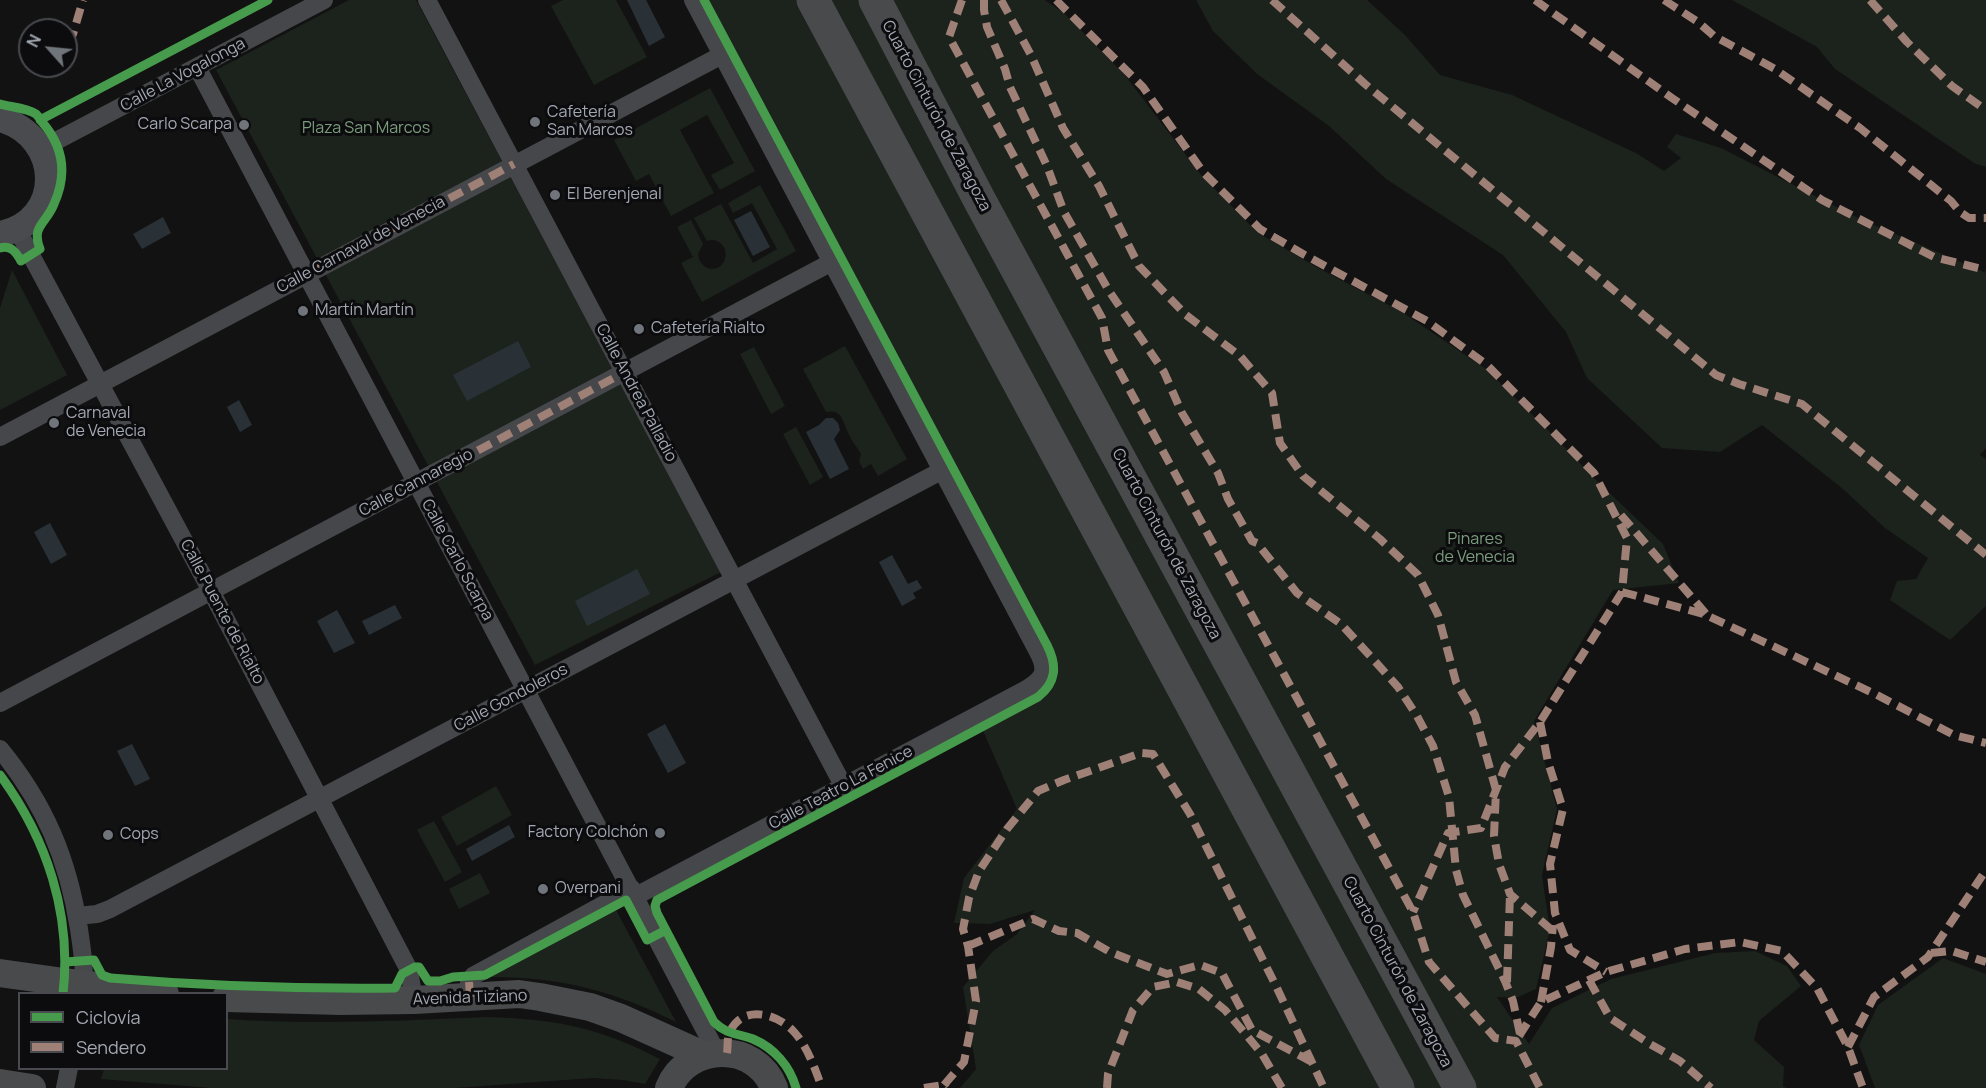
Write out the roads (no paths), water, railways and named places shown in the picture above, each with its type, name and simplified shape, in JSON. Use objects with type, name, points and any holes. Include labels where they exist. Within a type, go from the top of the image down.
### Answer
[{"type":"highway","points":[[813,0],[1398,1088]]},
{"type":"highway","name":"Cuarto Cinturón de Zaragoza","points":[[875,0],[975,191],[1460,1088]]},
{"type":"main road","points":[[0,973],[83,989],[144,992]]},
{"type":"main road","name":"Avenida Tiziano","points":[[228,998],[319,1001],[414,1000],[519,994],[561,1000],[621,1018],[710,1054],[741,1056],[764,1071],[774,1088]]},
{"type":"main road","points":[[669,1088],[680,1071],[692,1061],[710,1054]]},
{"type":"main road","points":[[0,1083],[32,1088]]},
{"type":"street","name":"Calle La Vogalonga","points":[[42,150],[324,0]]},
{"type":"street","name":"Calle Andrea Palladio","points":[[427,0],[844,787]]},
{"type":"street","points":[[693,0],[941,471]]},
{"type":"street","name":"Calle Carnaval de Venecia","points":[[0,436],[722,55]]},
{"type":"street","name":"Calle Carlo Scarpa","points":[[197,67],[634,893],[710,1054]]},
{"type":"street","points":[[0,119],[22,128],[37,142],[42,150],[47,169],[47,189],[43,201],[27,222],[8,232]]},
{"type":"street","name":"Calle Puente de Rialto","points":[[8,232],[100,384],[212,591],[409,970],[414,1000]]},
{"type":"street","name":"Calle Cannaregio","points":[[0,703],[832,262]]},
{"type":"street","name":"Calle Gondoleros","points":[[77,916],[97,914],[110,909],[941,471]]},
{"type":"street","name":"Calle Teatro La Fenice","points":[[470,997],[469,981],[473,976],[844,787],[1038,682],[1044,663],[941,471]]},
{"type":"street","points":[[0,749],[42,808],[61,851],[77,916],[83,960],[83,989]]},
{"type":"street","points":[[65,1088],[69,1070]]},
{"type":"place","name":"Cafetería San Marcos","points":[[535,122]]},
{"type":"place","name":"Carlo Scarpa","points":[[244,125]]},
{"type":"place","name":"El Berenjenal","points":[[555,195]]},
{"type":"place","name":"Martín Martín","points":[[303,311]]},
{"type":"place","name":"Cafetería Rialto","points":[[639,329]]},
{"type":"place","name":"Carnaval de Venecia","points":[[54,423]]},
{"type":"place","name":"Factory Colchón","points":[[660,833]]},
{"type":"place","name":"Cops","points":[[108,835]]},
{"type":"place","name":"Overpani","points":[[543,889]]},
{"type":"park label","name":"Plaza San Marcos","points":[[366,129]]},
{"type":"park label","name":"Pinares de Venecia","points":[[1475,549]]}]
